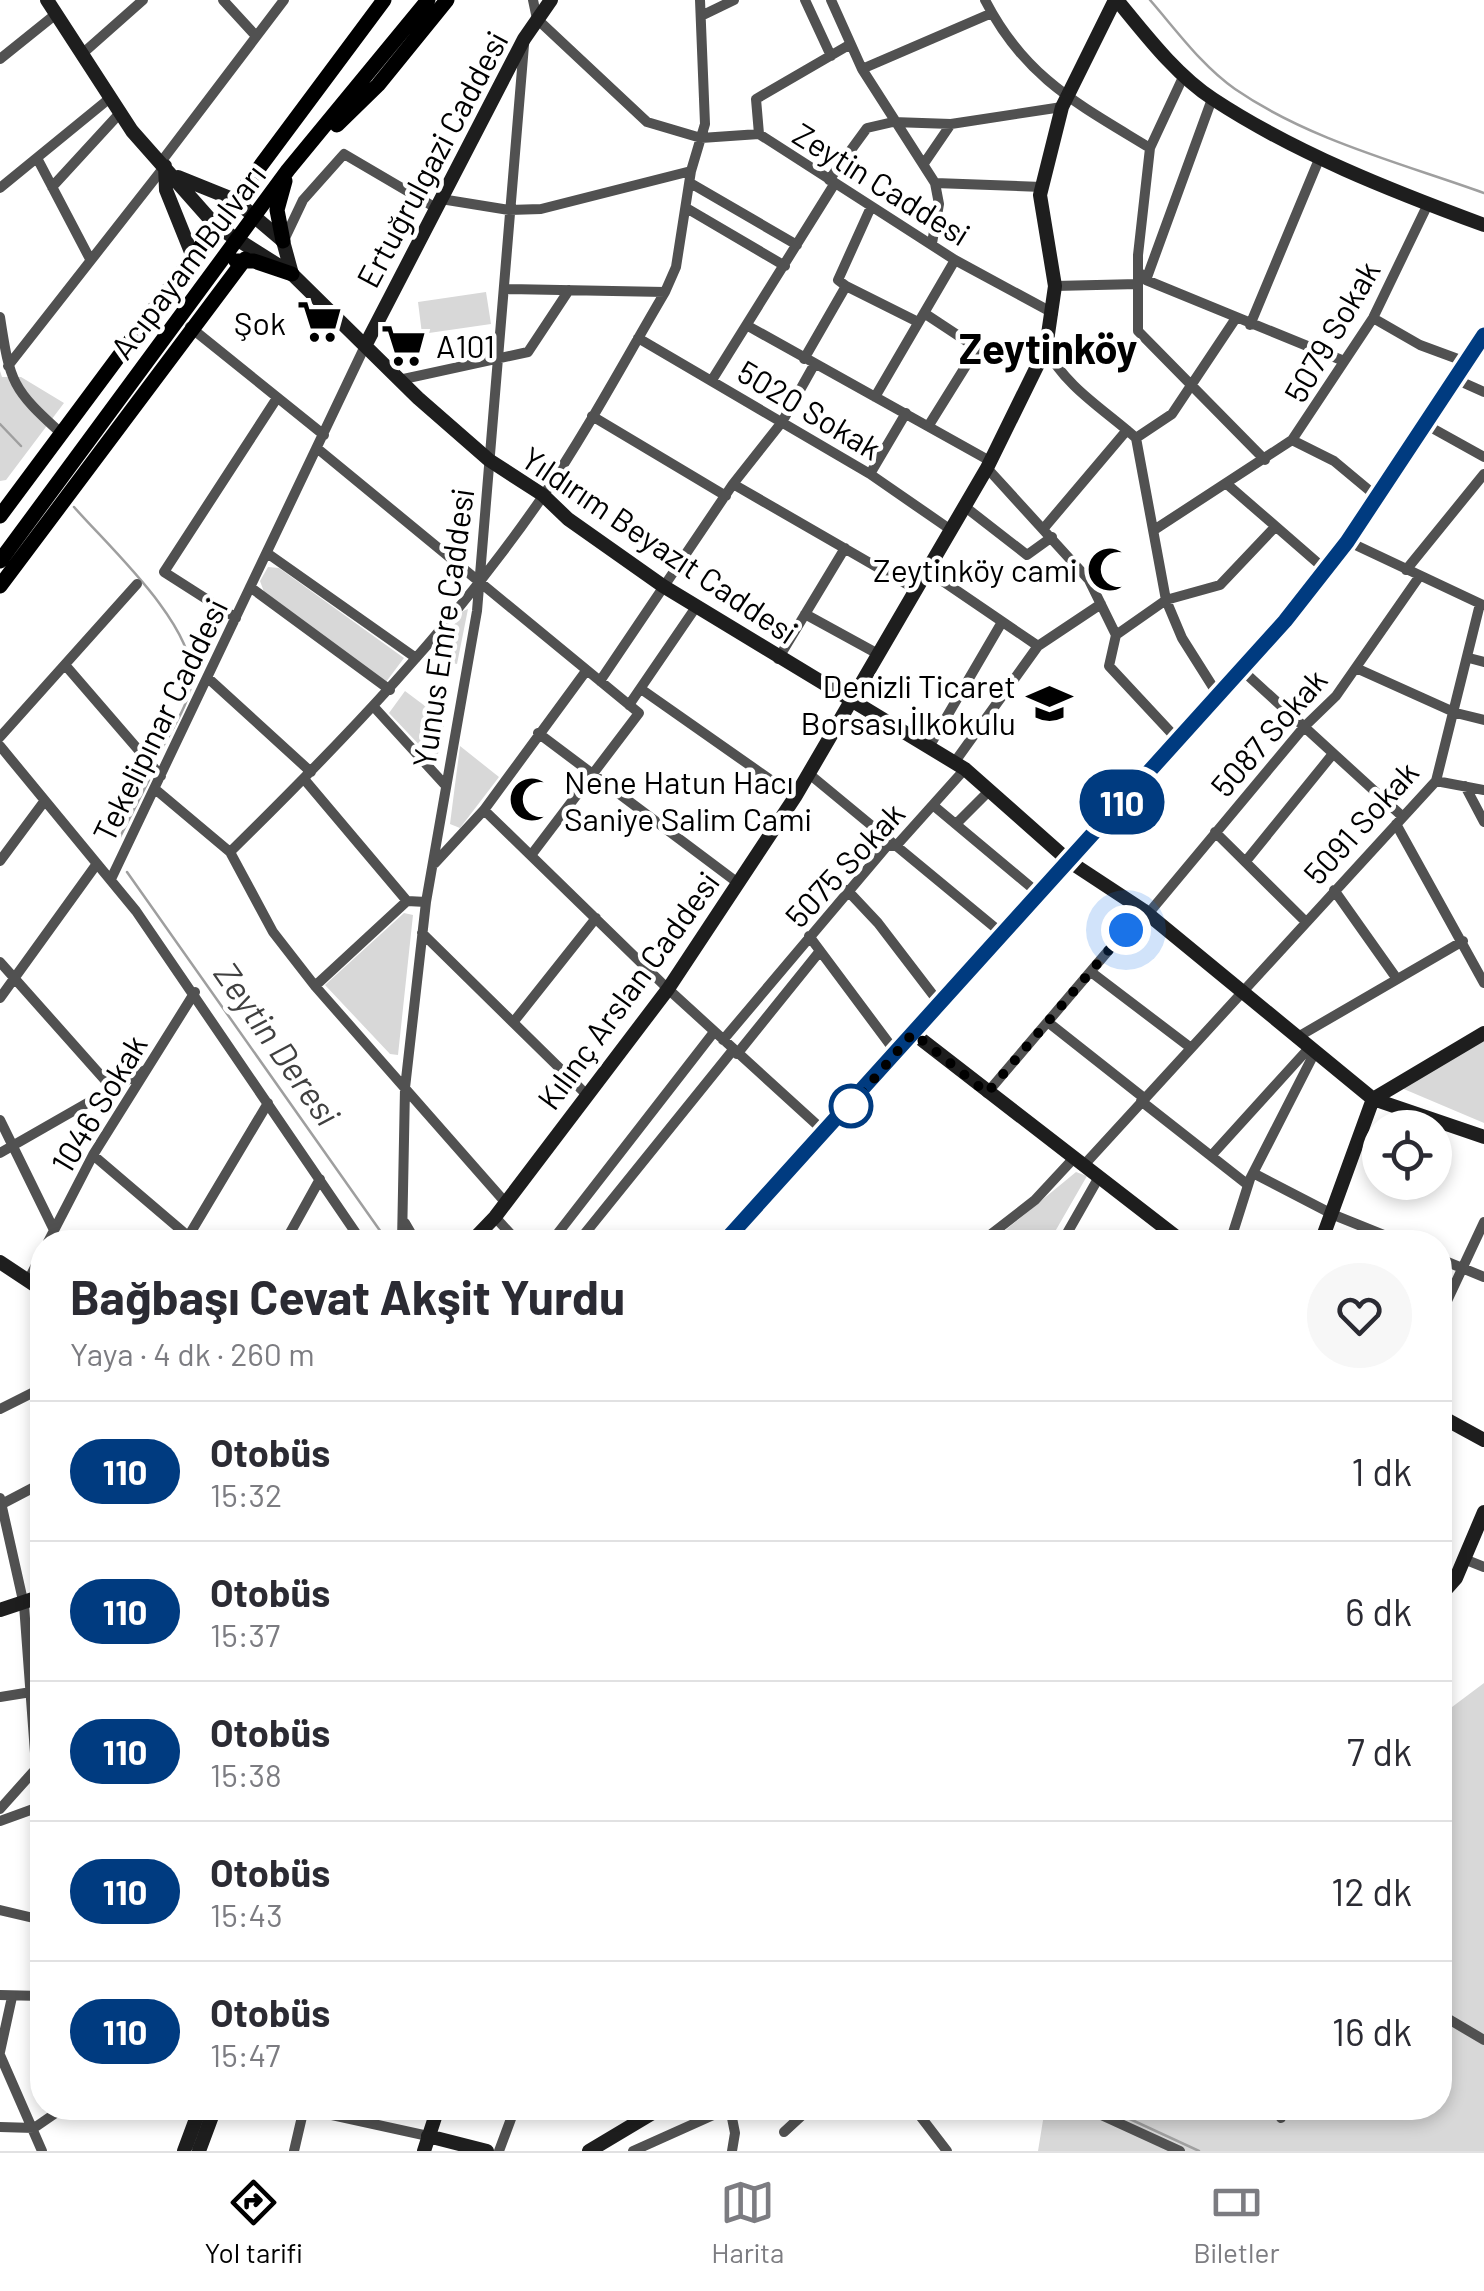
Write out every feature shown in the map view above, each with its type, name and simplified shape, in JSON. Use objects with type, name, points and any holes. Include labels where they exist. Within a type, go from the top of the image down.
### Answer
[{"type":"main road","name":"Acıpayam Bulvarı","points":[[0,516],[6,496],[62,434],[384,0]]},
{"type":"main road","name":"Acıpayam Bulvarı","points":[[0,562],[288,170],[428,0]]},
{"type":"main road","points":[[283,240],[277,210],[288,170],[378,85],[447,0]]},
{"type":"main road","points":[[218,265],[244,259],[292,274]]},
{"type":"main road","points":[[0,586],[244,259]]},
{"type":"street","name":"Yıldırım Beyazıt Caddesi","points":[[47,0],[120,113],[216,226],[292,274],[399,380],[489,460],[696,608],[960,766],[1070,862],[1145,912],[1373,1099],[1484,1137]]},
{"type":"street","points":[[82,54],[142,0]]},
{"type":"street","points":[[223,0],[256,36]]},
{"type":"street","points":[[8,366],[166,168],[284,0]]},
{"type":"street","points":[[532,0],[537,18]]},
{"type":"street","name":"Ertuğrulgazi Caddesi","points":[[365,346],[524,39],[551,0]]},
{"type":"street","points":[[230,852],[390,690],[478,583],[543,495],[664,292],[676,267],[692,184],[691,170],[701,138],[700,0]]},
{"type":"street","points":[[703,15],[734,0]]},
{"type":"street","points":[[804,0],[831,56]]},
{"type":"street","points":[[832,0],[862,69],[893,122],[925,162],[935,184],[940,204],[932,243]]},
{"type":"street","points":[[985,0],[1024,63],[1065,102],[1150,148]]},
{"type":"street","points":[[1116,0],[1184,75],[1212,99],[1320,156],[1484,224]]},
{"type":"street","name":"Kılınç Arslan Caddesi","points":[[482,1230],[668,989],[795,797],[989,465],[1046,348],[1054,314],[1055,286],[1042,187],[1065,102],[1116,0]]},
{"type":"street","points":[[862,69],[992,13]]},
{"type":"street","points":[[0,59],[56,14]]},
{"type":"street","name":"Zeytin Caddesi","points":[[537,18],[647,122],[701,138],[759,134],[954,260],[1054,314]]},
{"type":"street","name":"Yunus Emre Caddesi","points":[[403,1230],[405,1088],[426,902],[478,583],[524,39]]},
{"type":"street","points":[[759,134],[756,99],[849,45]]},
{"type":"street","points":[[1184,75],[1150,148],[1138,331],[1265,460]]},
{"type":"street","points":[[0,188],[110,98]]},
{"type":"street","points":[[1141,279],[1212,99]]},
{"type":"street","points":[[712,380],[867,128],[893,122],[951,124],[1065,102]]},
{"type":"street","points":[[52,187],[120,113]]},
{"type":"street","points":[[925,162],[951,124]]},
{"type":"street","points":[[283,240],[303,200],[344,154],[438,203],[509,210],[541,209],[691,170]]},
{"type":"street","points":[[1250,325],[1320,156]]},
{"type":"street","points":[[37,158],[90,259]]},
{"type":"street","points":[[166,168],[235,200],[283,240],[292,274]]},
{"type":"street","points":[[166,168],[166,190],[185,226],[194,256]]},
{"type":"street","points":[[692,184],[797,245]]},
{"type":"street","points":[[935,184],[1042,187]]},
{"type":"street","name":"5079 Sokak","points":[[1154,530],[1292,440],[1312,416],[1373,318],[1428,204]]},
{"type":"street","points":[[870,207],[838,280],[977,348],[929,425]]},
{"type":"street","points":[[688,209],[785,266]]},
{"type":"street","points":[[876,396],[954,260]]},
{"type":"street","points":[[1055,286],[1141,279],[1344,360]]},
{"type":"street","points":[[600,681],[734,484],[782,422],[846,286]]},
{"type":"street","points":[[504,289],[664,292]]},
{"type":"street","points":[[399,380],[528,352],[569,290]]},
{"type":"street","points":[[0,318],[8,366],[22,398],[62,434]]},
{"type":"street","points":[[964,506],[1027,556],[1131,434],[1160,425],[1192,387],[1236,318]]},
{"type":"street","points":[[1373,318],[1420,345],[1466,362]]},
{"type":"street","points":[[748,326],[929,425],[989,465],[1089,580],[1116,635],[1109,666],[1177,739]]},
{"type":"street","points":[[190,327],[324,435]]},
{"type":"street","points":[[735,1230],[1177,739],[1243,671],[1347,542],[1484,334]]},
{"type":"street","name":"5020 Sokak","points":[[638,338],[870,474],[951,530]]},
{"type":"street","name":"Tekelipınar Caddesi","points":[[354,1230],[195,992],[111,879],[210,679],[365,346]]},
{"type":"street","points":[[1046,348],[1054,364],[1079,390],[1131,434],[1166,600],[1182,638],[1218,695]]},
{"type":"street","points":[[1455,379],[1484,392]]},
{"type":"street","points":[[236,618],[164,572],[277,398]]},
{"type":"street","points":[[870,474],[906,413]]},
{"type":"street","points":[[592,416],[726,496]]},
{"type":"street","points":[[1423,423],[1484,457]]},
{"type":"street","points":[[1292,440],[1334,461],[1376,496]]},
{"type":"street","points":[[318,449],[634,709]]},
{"type":"street","points":[[1406,570],[1484,474]]},
{"type":"street","points":[[734,484],[915,589]]},
{"type":"street","points":[[1228,485],[1326,571]]},
{"type":"street","points":[[1473,488],[1484,498]]},
{"type":"street","points":[[1116,635],[1166,600],[1220,585],[1275,527]]},
{"type":"street","points":[[1347,542],[1482,604]]},
{"type":"street","points":[[778,659],[845,548]]},
{"type":"street","points":[[266,553],[416,658]]},
{"type":"street","points":[[928,570],[1038,646],[1101,604]]},
{"type":"street","name":"5087 Sokak","points":[[987,1093],[1356,668],[1419,577]]},
{"type":"street","points":[[0,737],[138,584]]},
{"type":"street","points":[[250,588],[390,690]]},
{"type":"street","name":"5091 Sokak","points":[[996,1230],[1079,1161],[1143,1100],[1436,782],[1482,604]]},
{"type":"street","points":[[532,854],[592,774],[634,709],[641,689],[696,608]]},
{"type":"street","points":[[805,614],[878,654]]},
{"type":"street","points":[[929,747],[1002,622]]},
{"type":"street","name":"5075 Sokak","points":[[561,1230],[718,1036],[886,846],[896,846],[934,806],[1038,646]]},
{"type":"street","points":[[1468,658],[1484,662]]},
{"type":"street","points":[[66,666],[161,776]]},
{"type":"street","points":[[1356,668],[1456,713],[1484,720]]},
{"type":"street","points":[[434,864],[484,810],[586,671]]},
{"type":"street","points":[[1243,671],[1399,821],[1484,983]]},
{"type":"street","points":[[210,679],[307,776],[407,901]]},
{"type":"street","points":[[641,689],[795,797]]},
{"type":"street","points":[[374,707],[446,786]]},
{"type":"street","points":[[538,733],[738,883]]},
{"type":"street","points":[[0,746],[43,803],[111,879]]},
{"type":"street","points":[[1246,860],[1332,755]]},
{"type":"street","points":[[808,773],[1004,935]]},
{"type":"street","points":[[1436,782],[1484,790]]},
{"type":"street","points":[[1465,786],[1484,822]]},
{"type":"street","points":[[154,789],[230,852],[272,932],[504,1202]]},
{"type":"street","points":[[956,824],[990,790]]},
{"type":"street","points":[[0,860],[43,803]]},
{"type":"street","points":[[934,806],[1038,893]]},
{"type":"street","points":[[484,810],[668,989],[826,1133]]},
{"type":"street","points":[[1215,832],[1305,921]]},
{"type":"street","points":[[0,998],[96,865]]},
{"type":"street","points":[[847,890],[878,923],[940,1004]]},
{"type":"street","points":[[1334,890],[1397,980]]},
{"type":"street","points":[[315,986],[407,901],[426,902]]},
{"type":"street","points":[[515,1020],[596,918]]},
{"type":"street","points":[[422,933],[515,1020],[587,1095]]},
{"type":"street","points":[[809,936],[897,1054]]},
{"type":"street","points":[[1296,1038],[1463,940]]},
{"type":"street","points":[[588,1230],[820,951]]},
{"type":"street","points":[[0,962],[112,1088]]},
{"type":"street","points":[[1091,972],[1191,1048]]},
{"type":"street","name":"1046 Sokak","points":[[54,1230],[93,1155],[195,992]]},
{"type":"street","points":[[1049,1023],[1248,1185]]},
{"type":"street","points":[[1328,1230],[1373,1099],[1484,1032]]},
{"type":"street","points":[[913,1033],[1100,1177],[1160,1230]]},
{"type":"street","points":[[1211,1156],[1312,1050]]},
{"type":"street","points":[[1234,1230],[1253,1173],[1312,1050]]},
{"type":"street","points":[[0,1153],[146,1070]]},
{"type":"street","points":[[195,1230],[268,1103]]},
{"type":"street","points":[[0,1120],[54,1230]]},
{"type":"street","points":[[93,1155],[177,1230]]},
{"type":"street","points":[[1253,1173],[1363,1230]]},
{"type":"street","points":[[1069,1230],[1100,1177]]},
{"type":"street","points":[[292,1230],[320,1179]]},
{"type":"street","points":[[495,1217],[507,1230]]},
{"type":"street","points":[[404,1222],[409,1230]]},
{"type":"street","points":[[1452,1291],[1484,1222]]},
{"type":"street","points":[[0,1262],[28,1280],[30,1276]]},
{"type":"street","points":[[1452,1264],[1484,1277]]},
{"type":"street","points":[[0,1409],[30,1394]]},
{"type":"street","points":[[1452,1423],[1484,1440]]},
{"type":"street","points":[[30,1489],[1,1503],[24,1604],[30,1679]]},
{"type":"street","points":[[1452,1582],[1484,1512]]},
{"type":"street","points":[[1464,1559],[1484,1567]]},
{"type":"street","points":[[0,1610],[30,1601]]},
{"type":"street","points":[[1,1698],[30,1692]]},
{"type":"street","points":[[0,1809],[30,1776]]},
{"type":"street","points":[[0,1821],[30,1810]]},
{"type":"street","points":[[0,1910],[30,1917]]},
{"type":"street","points":[[6,1996],[0,2054],[30,2119]]},
{"type":"street","points":[[1452,2021],[1484,2040]]},
{"type":"street","points":[[30,2120],[42,2151]]},
{"type":"street","points":[[0,2127],[34,2128],[46,2120]]},
{"type":"street","points":[[184,2151],[195,2120]]},
{"type":"street","points":[[200,2151],[210,2120]]},
{"type":"street","points":[[294,2151],[300,2120]]},
{"type":"street","points":[[345,2120],[426,2143],[488,2151]]},
{"type":"street","points":[[499,2151],[511,2120]]},
{"type":"street","points":[[589,2151],[641,2120]]},
{"type":"street","points":[[633,2151],[702,2120]]},
{"type":"street","points":[[732,2120],[735,2133],[732,2151]]},
{"type":"street","points":[[784,2132],[797,2120]]},
{"type":"street","points":[[923,2120],[947,2151]]},
{"type":"street","points":[[1112,2120],[1180,2151]]},
{"type":"shaded area","points":[[486,292],[491,324],[422,334],[418,302]]},
{"type":"shaded area","points":[[0,371],[2,377],[21,377],[64,403],[6,480],[0,481]]},
{"type":"shaded area","points":[[268,567],[279,568],[404,658],[386,682],[264,592],[260,581]]},
{"type":"shaded area","points":[[468,609],[457,664],[432,659],[463,611]]},
{"type":"shaded area","points":[[405,691],[445,721],[438,754],[425,751],[389,713]]},
{"type":"shaded area","points":[[460,746],[499,777],[460,828],[450,824]]},
{"type":"shaded area","points":[[404,913],[413,915],[398,1055],[390,1054],[325,985]]},
{"type":"shaded area","points":[[1484,1039],[1484,1123],[1399,1087]]},
{"type":"shaded area","points":[[1076,1172],[1087,1176],[1056,1230],[1006,1230]]},
{"type":"shaded area","points":[[1484,1683],[1484,2151],[1038,2151],[1043,2120],[1452,2120],[1452,1707]]},
{"type":"waterway","points":[[1150,0],[1212,70],[1264,107],[1356,149],[1484,193]]},
{"type":"waterway","name":"Zeytin Deresi","points":[[0,424],[21,446]]},
{"type":"waterway","name":"Zeytin Deresi","points":[[74,507],[146,586],[178,632],[188,655],[191,686],[159,754]]},
{"type":"waterway","name":"Zeytin Deresi","points":[[120,837],[149,780]]},
{"type":"waterway","name":"Zeytin Deresi","points":[[127,872],[380,1230]]},
{"type":"waterway","name":"Zeytin Deresi","points":[[1132,2120],[1199,2151]]},
{"type":"bus line","name":"110","points":[[735,1230],[1285,621],[1347,542],[1408,444],[1484,335]]},
{"type":"place","name":"Şok","points":[[319,322]]},
{"type":"place","name":"A101","points":[[403,345]]},
{"type":"place","name":"Zeytinköy cami","points":[[1110,569]]},
{"type":"place","name":"Denizli Ticaret Borsası İlkokulu","points":[[1049,703]]},
{"type":"place","name":"Nene Hatun Hacı Saniye Salim Cami","points":[[531,799]]},
{"type":"district","name":"Zeytinköy","points":[[1048,347]]},
{"type":"route","points":[[851,1106],[913,1033],[987,1093],[1126,930]]}]
